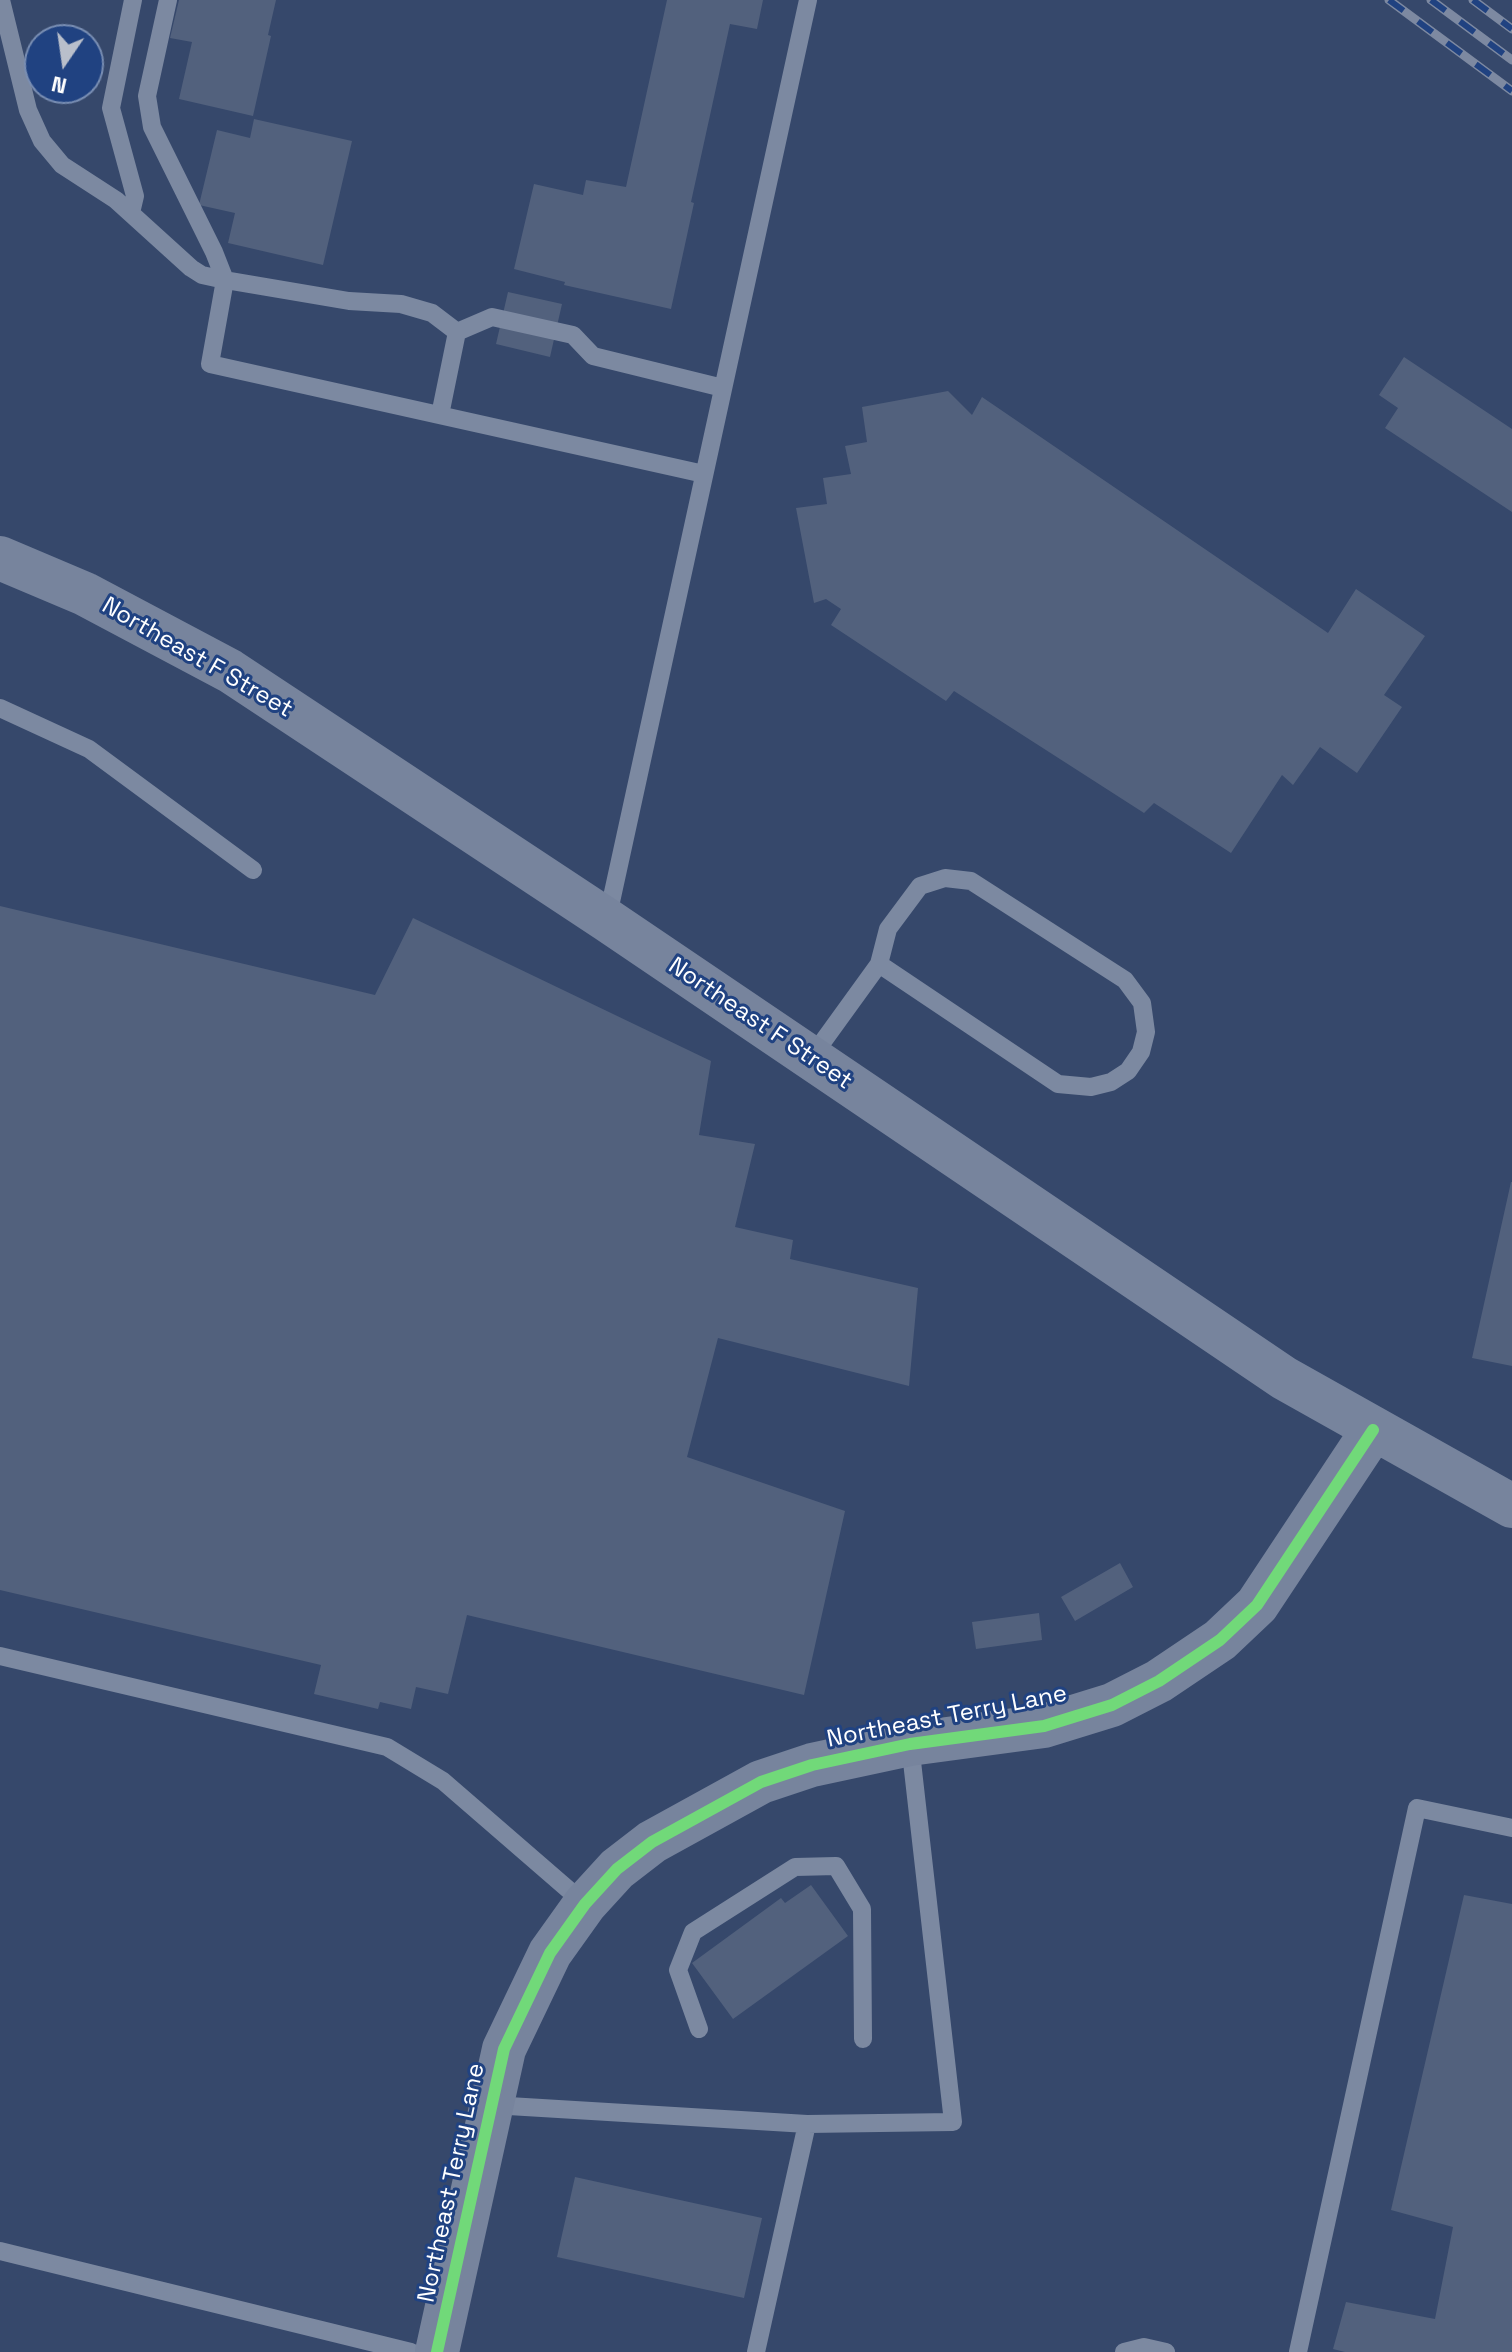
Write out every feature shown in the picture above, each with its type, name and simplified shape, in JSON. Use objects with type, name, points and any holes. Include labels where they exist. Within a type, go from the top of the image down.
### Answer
[{"type":"main road","name":"Northeast F Street","points":[[0,558],[85,594],[230,671],[607,920],[1284,1378],[1512,1506]]},
{"type":"main road","name":"Northeast Terry Lane","points":[[437,2352],[504,2049],[550,1953],[585,1904],[617,1869],[652,1842],[761,1782],[812,1765],[910,1744],[1044,1726],[1112,1705],[1159,1681],[1220,1640],[1257,1605],[1373,1430]]},
{"type":"lane","points":[[1,0],[28,110],[42,141],[62,165],[116,200],[191,268],[202,275],[225,280],[349,301],[401,304],[432,313],[457,332]]},
{"type":"lane","points":[[131,213],[135,196],[111,108],[133,0]]},
{"type":"lane","points":[[168,0],[147,96],[152,127],[225,280],[210,364],[704,474]]},
{"type":"lane","points":[[607,920],[808,0]]},
{"type":"lane","points":[[457,332],[492,317],[573,335],[593,356],[723,388]]},
{"type":"lane","points":[[440,415],[457,332]]},
{"type":"lane","points":[[0,708],[89,749],[253,870]]},
{"type":"lane","points":[[811,1058],[879,964],[888,929],[920,886],[945,878],[971,881],[1125,980],[1142,1003],[1146,1032],[1141,1052],[1128,1071],[1111,1082],[1091,1087],[1058,1084],[879,964]]},
{"type":"lane","points":[[0,1656],[387,1747],[443,1781],[585,1904]]},
{"type":"lane","points":[[492,2105],[807,2124],[953,2122],[910,1744]]},
{"type":"lane","points":[[1298,2352],[1417,1808],[1512,1828]]},
{"type":"lane","points":[[699,2029],[678,1970],[693,1932],[795,1867],[836,1866],[862,1909],[863,2039]]},
{"type":"lane","points":[[756,2352],[807,2124]]},
{"type":"lane","points":[[0,2251],[411,2352]]},
{"type":"lane","points":[[1124,2352],[1144,2347],[1166,2352]]},
{"type":"building","points":[[179,0],[276,0],[253,116],[179,99],[192,42],[170,38]]},
{"type":"building","points":[[667,0],[763,0],[757,29],[730,24],[671,309],[564,285],[565,282],[514,269],[534,184],[583,195],[586,180],[626,187]]},
{"type":"building","points":[[254,119],[352,141],[323,265],[228,243],[235,213],[199,205],[217,130],[250,138]]},
{"type":"building","points":[[508,292],[562,304],[550,357],[496,344]]},
{"type":"building","points":[[1404,357],[1512,429],[1512,512],[1385,428],[1398,408],[1379,395]]},
{"type":"building","points":[[948,391],[972,415],[982,397],[1328,633],[1356,589],[1425,636],[1384,695],[1402,707],[1357,773],[1320,747],[1293,785],[1282,775],[1231,853],[1154,803],[1144,813],[954,691],[946,701],[831,625],[841,609],[826,599],[814,603],[796,508],[827,504],[823,478],[851,474],[845,446],[867,442],[862,407]]},
{"type":"building","points":[[0,906],[375,995],[413,918],[711,1061],[699,1135],[755,1144],[735,1227],[793,1240],[790,1259],[918,1288],[909,1386],[718,1338],[687,1457],[845,1511],[804,1695],[467,1615],[448,1694],[416,1687],[411,1709],[380,1702],[378,1709],[314,1694],[321,1665],[0,1590]]},
{"type":"building","points":[[1512,1182],[1512,1366],[1472,1358]]},
{"type":"building","points":[[1120,1563],[1133,1587],[1075,1621],[1061,1597]]},
{"type":"building","points":[[1039,1613],[1042,1640],[976,1649],[972,1622]]},
{"type":"building","points":[[811,1885],[848,1936],[733,2019],[692,1963],[781,1898],[785,1903]]},
{"type":"building","points":[[1464,1895],[1512,1904],[1512,2352],[1345,2352],[1333,2349],[1346,2302],[1435,2319],[1453,2227],[1391,2210]]},
{"type":"building","points":[[575,2177],[762,2218],[744,2298],[557,2257]]},
{"type":"railway","points":[[1389,0],[1512,91]]},
{"type":"railway","points":[[1431,0],[1512,60]]},
{"type":"railway","points":[[1473,0],[1512,29]]},
{"type":"cycle path","points":[[437,2352],[504,2049],[550,1953],[585,1904],[617,1869],[652,1842],[761,1782],[812,1765],[910,1744],[1044,1726],[1112,1705],[1159,1681],[1220,1640],[1257,1605],[1373,1430]]}]
